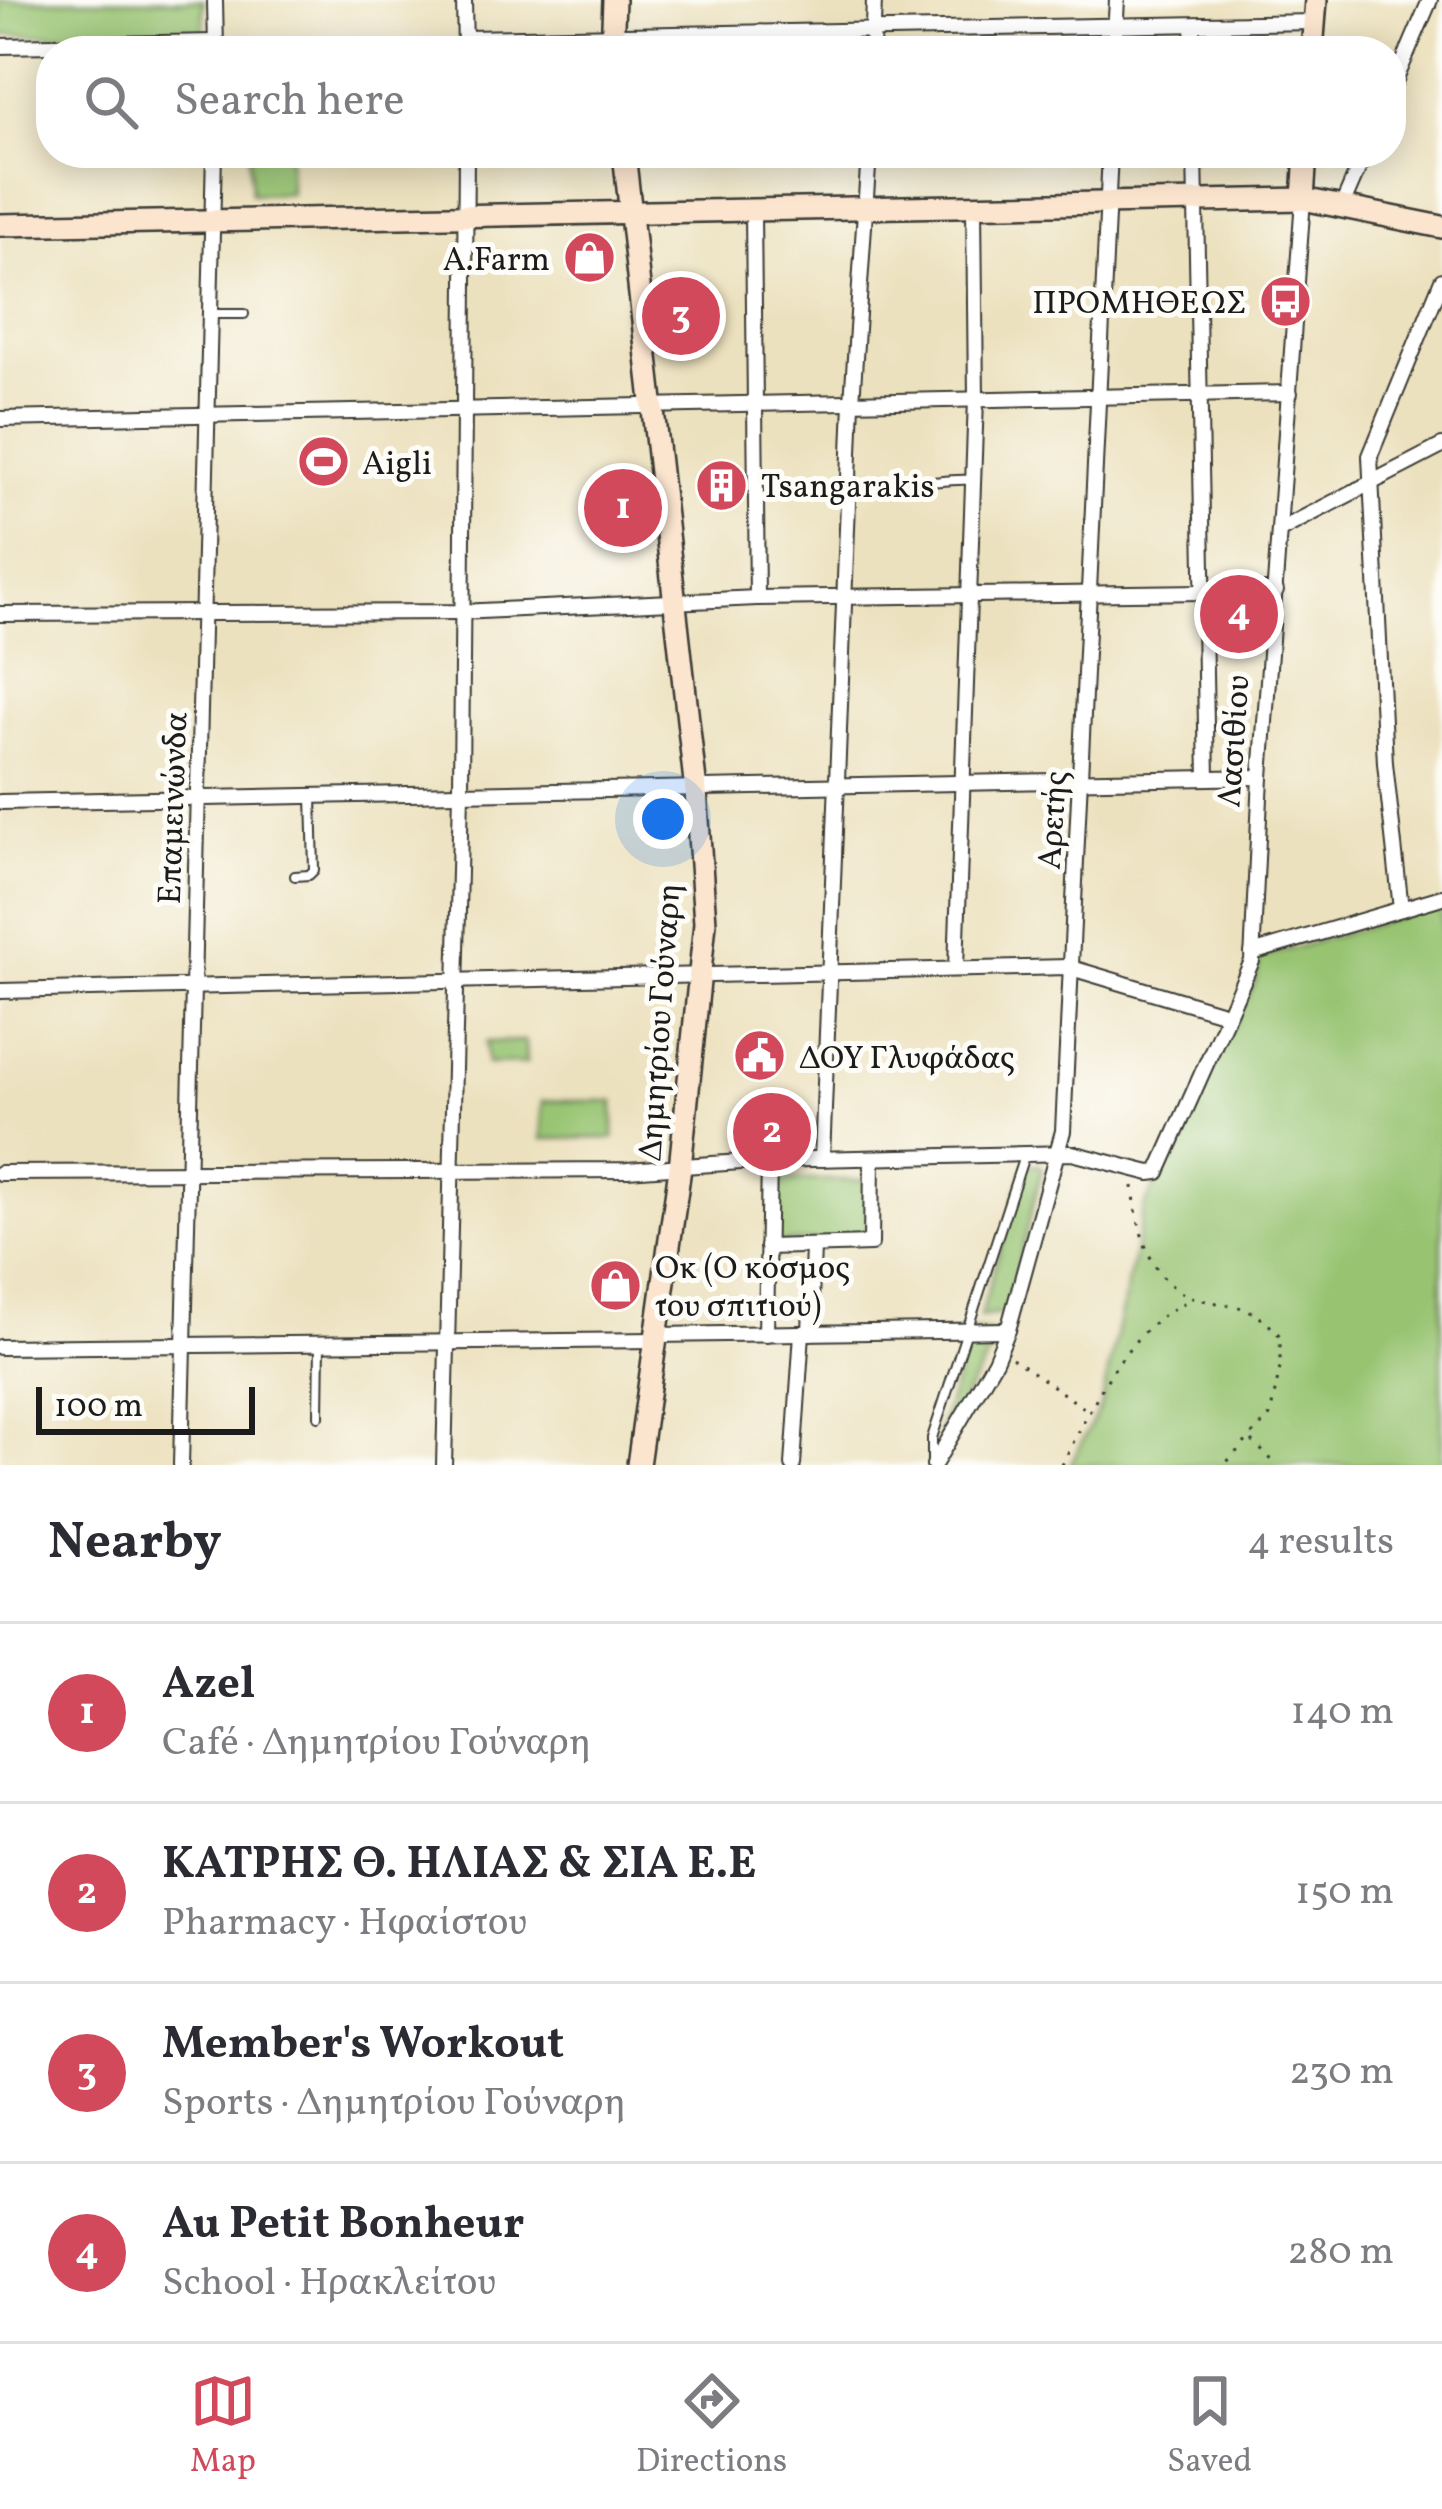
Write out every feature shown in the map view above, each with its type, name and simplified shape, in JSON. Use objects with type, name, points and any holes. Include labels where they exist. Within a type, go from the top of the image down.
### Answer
[{"type":"street","points":[[215,0],[216,36]]},
{"type":"street","points":[[464,0],[465,36]]},
{"type":"street","points":[[612,36],[614,0]]},
{"type":"street","points":[[873,36],[874,0]]},
{"type":"street","points":[[1115,36],[1117,0]]},
{"type":"street","points":[[1406,56],[1430,0]]},
{"type":"street","points":[[793,36],[1193,25],[1315,11]]},
{"type":"street","points":[[1193,25],[1193,36]]},
{"type":"street","points":[[0,46],[36,46]]},
{"type":"street","name":"Επαμεινώνδα","points":[[181,1465],[214,168]]},
{"type":"street","points":[[444,1465],[461,792],[466,168]]},
{"type":"street","name":"Δημητρίου Γούναρη","points":[[626,168],[695,788],[705,923],[680,1168],[638,1465]]},
{"type":"street","points":[[822,1159],[852,402],[868,168]]},
{"type":"street","name":"Αρετής","points":[[933,1465],[1008,1330],[1063,1131],[1109,168]]},
{"type":"street","points":[[1195,168],[1208,778]]},
{"type":"street","name":"Λασιθίου","points":[[1131,1168],[1158,1172],[1245,980],[1252,952],[1305,168]]},
{"type":"street","points":[[1342,206],[1358,168]]},
{"type":"street","points":[[0,225],[1303,199],[1442,227]]},
{"type":"street","points":[[956,968],[976,399],[974,206]]},
{"type":"street","points":[[753,212],[757,598]]},
{"type":"street","points":[[1401,909],[1385,764],[1370,482],[1373,442],[1442,280]]},
{"type":"street","points":[[0,419],[1290,393]]},
{"type":"street","points":[[1282,529],[1442,446]]},
{"type":"street","points":[[0,614],[460,612],[757,598],[1276,591]]},
{"type":"street","points":[[0,802],[1261,777]]},
{"type":"street","points":[[1252,952],[1442,897]]},
{"type":"street","points":[[0,991],[1068,968],[1226,1014]]},
{"type":"street","points":[[0,1173],[680,1168],[769,1160],[1057,1154],[1083,1154],[1131,1168]]},
{"type":"street","points":[[767,1247],[871,1244],[872,1158]]},
{"type":"street","points":[[766,1334],[769,1160]]},
{"type":"street","points":[[793,1465],[813,1246]]},
{"type":"street","points":[[0,1347],[1008,1330]]},
{"type":"lane","points":[[210,314],[244,314]]},
{"type":"lane","points":[[849,494],[899,491],[941,479],[973,480]]},
{"type":"lane","points":[[295,876],[314,870],[312,794]]},
{"type":"lane","points":[[933,1465],[932,1438],[1024,1155]]},
{"type":"lane","points":[[319,1416],[320,1342]]},
{"type":"path","points":[[1131,1168],[1145,1251],[1177,1290],[1259,1312],[1280,1336],[1280,1368],[1270,1416],[1224,1465]]},
{"type":"path","points":[[1062,1465],[1090,1412],[1148,1327],[1172,1307],[1195,1298]]},
{"type":"path","points":[[1000,1350],[1090,1412]]},
{"type":"path","points":[[1250,1438],[1276,1465]]},
{"type":"green space","points":[[0,0],[203,0],[204,34],[0,35]]},
{"type":"green space","points":[[250,168],[289,168],[290,193],[251,194]]},
{"type":"green space","points":[[1442,905],[1442,1465],[1070,1465],[1101,1405],[1144,1208],[1256,980],[1260,958]]},
{"type":"green space","points":[[525,1041],[526,1063],[487,1064],[486,1042]]},
{"type":"green space","points":[[542,1101],[614,1101],[614,1138],[542,1139]]},
{"type":"green space","points":[[1025,1165],[1039,1165],[1042,1170],[1006,1313],[980,1317]]},
{"type":"green space","points":[[773,1180],[867,1180],[867,1238],[773,1243]]},
{"type":"green space","points":[[973,1329],[997,1333],[996,1343],[942,1436],[939,1430]]},
{"type":"place","name":"A.Farm","points":[[589,258]]},
{"type":"place","name":"ΠΡΟΜΗΘΕΩΣ","points":[[1285,301]]},
{"type":"place","name":"Member's Workout","points":[[681,316]]},
{"type":"place","name":"Aigli","points":[[323,462]]},
{"type":"place","name":"Tsangarakis","points":[[722,485]]},
{"type":"place","name":"Azel","points":[[623,508]]},
{"type":"place","name":"Au Petit Bonheur","points":[[1239,614]]},
{"type":"place","name":"ΔΟΥ Γλυφάδας","points":[[760,1056]]},
{"type":"place","name":"ΚΑΤΡΗΣ Θ. ΗΛΙΑΣ & ΣΙΑ Ε.Ε","points":[[772,1132]]},
{"type":"place","name":"Οκ (Ο κόσμος του σπιτιού)","points":[[616,1285]]}]
